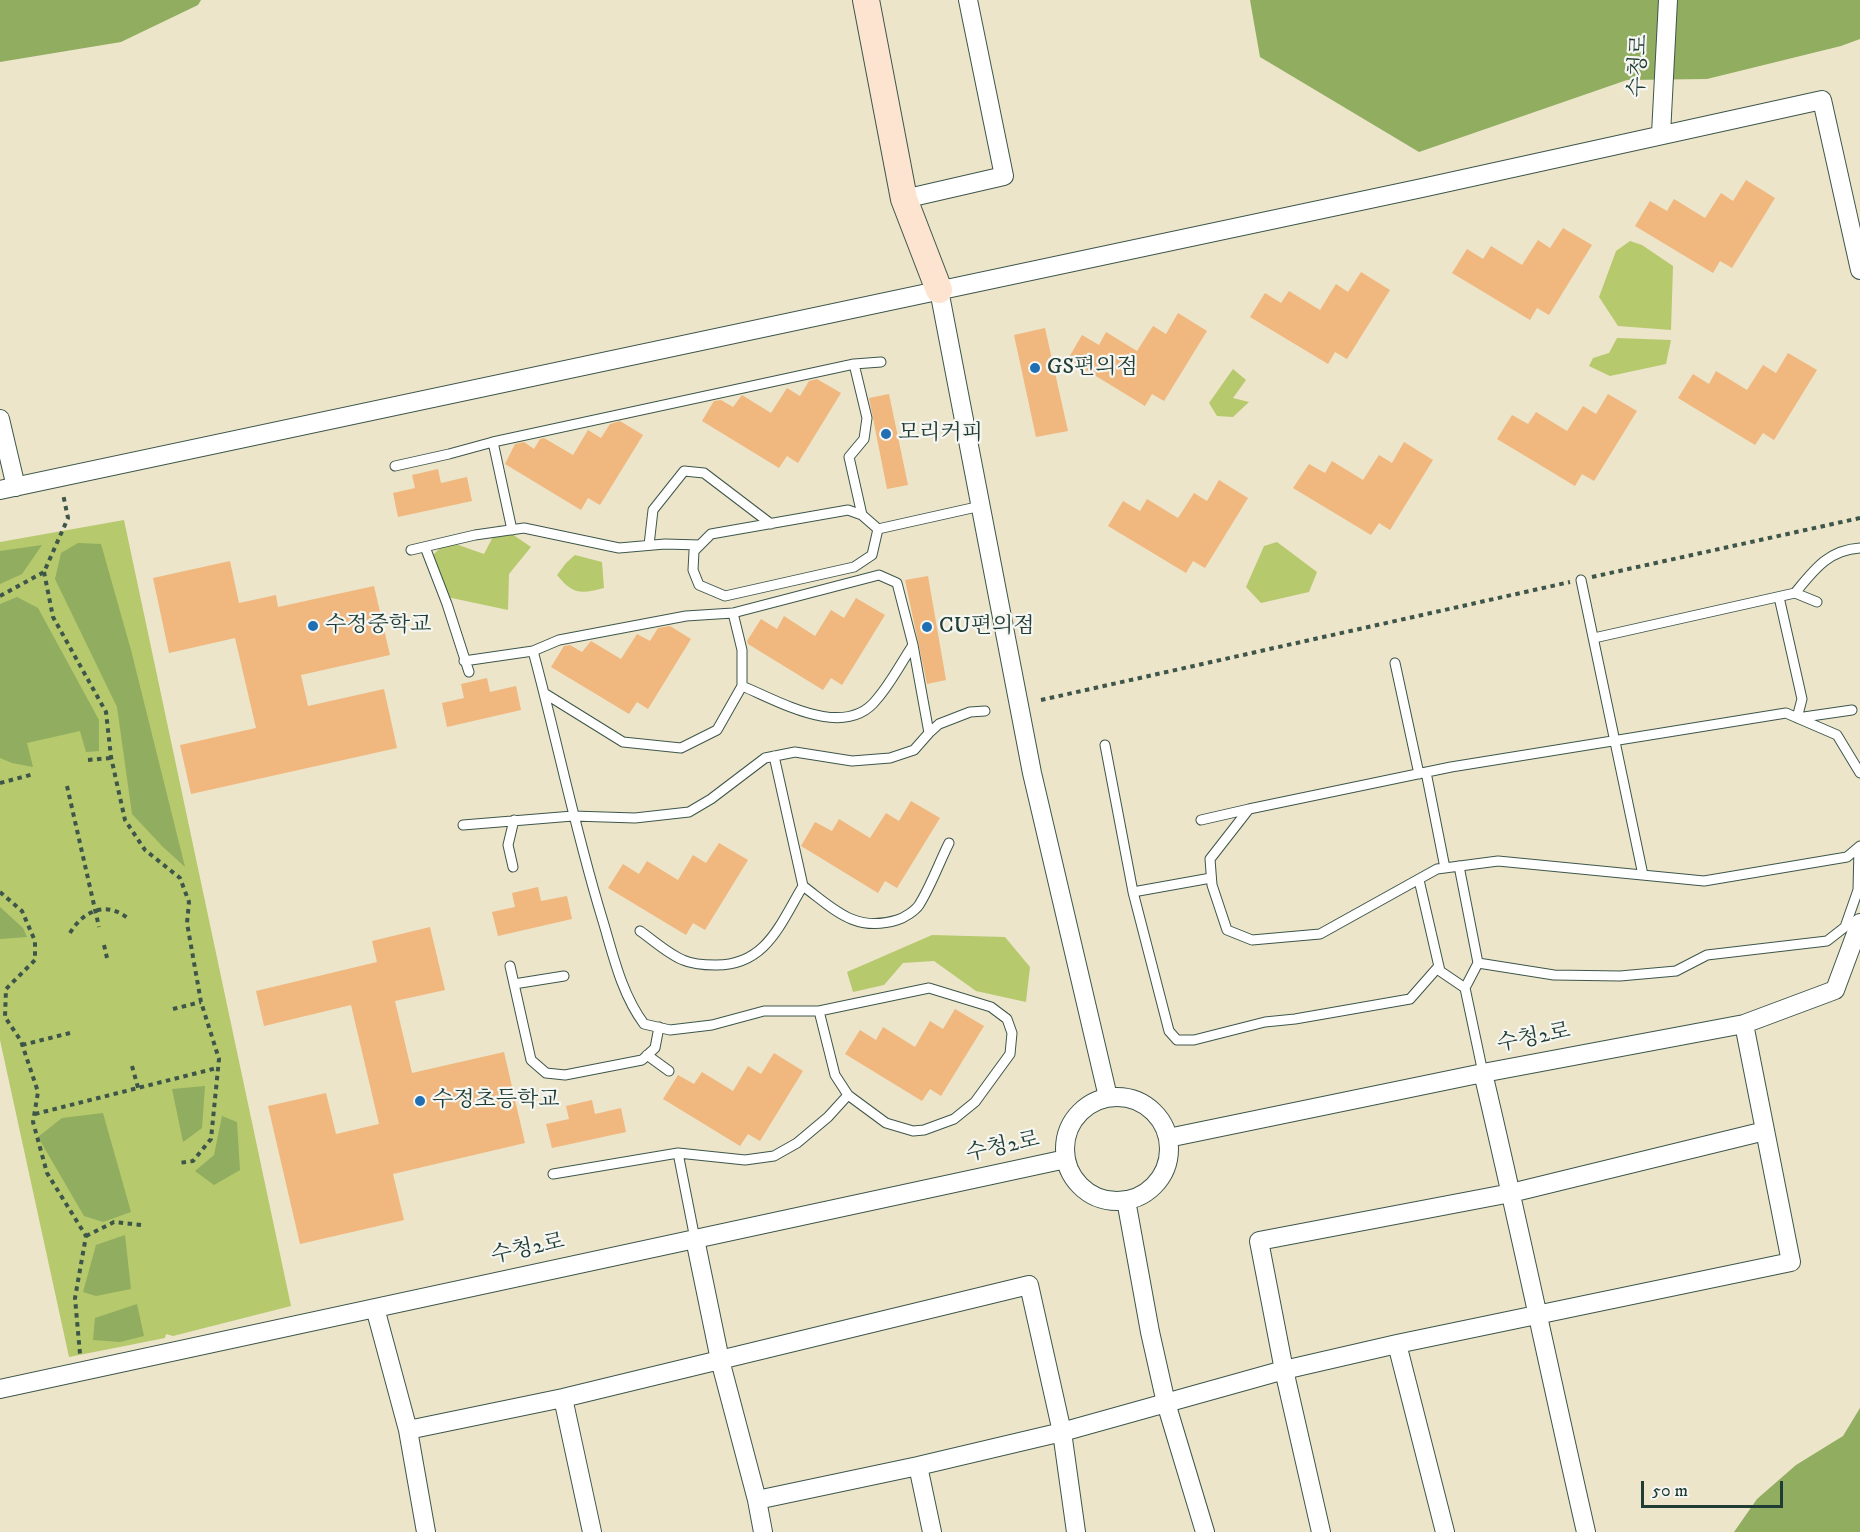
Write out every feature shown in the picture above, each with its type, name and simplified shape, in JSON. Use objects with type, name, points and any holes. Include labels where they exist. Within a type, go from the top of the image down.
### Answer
[{"type":"main road","points":[[866,0],[904,200],[939,290]]},
{"type":"street","points":[[904,200],[1004,176],[969,0]]},
{"type":"street","name":"수청로","points":[[1661,134],[1668,0]]},
{"type":"street","points":[[0,419],[8,489],[1422,188],[1822,100],[1860,270]]},
{"type":"street","points":[[939,290],[1032,773],[1108,1098]]},
{"type":"street","name":"수청2로","points":[[1168,1138],[1483,1073],[1744,1024],[1834,990],[1860,923]]},
{"type":"street","points":[[757,1500],[918,1466],[1062,1432],[1284,1371],[1397,1344],[1791,1262],[1744,1024]]},
{"type":"street","points":[[1483,1073],[1586,1532]]},
{"type":"street","points":[[1124,1097],[1140,1102],[1153,1111],[1162,1123],[1168,1138],[1168,1159],[1160,1178],[1139,1196],[1126,1200],[1113,1200],[1088,1192],[1074,1177],[1066,1159],[1065,1142],[1070,1126],[1086,1108],[1108,1098],[1124,1097]]},
{"type":"street","points":[[1322,1532],[1284,1371],[1259,1241],[1511,1193],[1765,1131]]},
{"type":"street","name":"수청2로","points":[[0,1389],[1066,1159]]},
{"type":"street","points":[[1126,1200],[1150,1332],[1166,1403],[1205,1532]]},
{"type":"street","points":[[695,1239],[720,1360],[757,1500],[763,1532]]},
{"type":"street","points":[[408,1430],[563,1398],[1029,1285],[1062,1432],[1076,1532]]},
{"type":"street","points":[[375,1308],[408,1430],[426,1532]]},
{"type":"street","points":[[1397,1344],[1445,1532]]},
{"type":"street","points":[[563,1398],[592,1532]]},
{"type":"street","points":[[918,1466],[932,1532]]},
{"type":"lane","points":[[395,466],[493,442],[854,364],[881,362]]},
{"type":"lane","points":[[854,364],[867,418],[864,439],[849,457],[862,515]]},
{"type":"lane","points":[[493,442],[512,530]]},
{"type":"lane","points":[[649,545],[653,510],[684,471],[704,473],[771,524]]},
{"type":"lane","points":[[878,529],[981,506]]},
{"type":"lane","points":[[848,510],[862,515],[878,529],[872,555],[854,567],[725,596],[699,585],[693,570],[694,552],[711,534],[848,510]]},
{"type":"lane","points":[[411,550],[475,535],[524,528],[619,548],[665,544],[700,545]]},
{"type":"lane","points":[[425,547],[447,604],[468,672]]},
{"type":"lane","points":[[1796,593],[1821,562],[1849,549],[1860,548]]},
{"type":"lane","points":[[865,560],[869,577]]},
{"type":"lane","points":[[464,661],[533,651],[559,640],[623,627],[686,616],[733,613],[879,575],[897,583],[913,645],[928,733]]},
{"type":"lane","points":[[1581,580],[1643,875]]},
{"type":"lane","points":[[1594,638],[1796,593],[1817,602]]},
{"type":"lane","points":[[1779,597],[1802,699],[1797,718]]},
{"type":"lane","points":[[544,693],[623,742],[681,748],[717,730],[741,686],[742,650],[733,613]]},
{"type":"lane","points":[[741,686],[814,716],[838,719],[861,713],[876,701],[913,645]]},
{"type":"lane","points":[[533,651],[580,845],[616,966],[633,1009],[644,1024],[670,1030],[712,1025],[764,1011],[819,1011],[929,988],[991,1007],[1007,1019],[1011,1033],[1010,1054],[975,1102],[954,1119],[924,1130],[913,1131],[886,1123],[848,1095],[835,1075],[819,1011]]},
{"type":"lane","points":[[1395,663],[1445,868]]},
{"type":"lane","points":[[1797,718],[1852,710]]},
{"type":"lane","points":[[463,825],[573,816],[635,818],[688,813],[711,799],[765,758],[795,752],[852,761],[890,758],[914,750],[939,724],[970,712],[985,711]]},
{"type":"lane","points":[[1200,820],[1422,773],[1786,713],[1837,735],[1860,773]]},
{"type":"lane","points":[[1105,744],[1133,892],[1169,1031],[1177,1040],[1194,1040],[1265,1022],[1410,999],[1439,966]]},
{"type":"lane","points":[[774,756],[803,886],[848,919],[863,924],[881,925],[901,919],[918,907],[949,843]]},
{"type":"lane","points":[[1249,809],[1210,859],[1212,885],[1227,930],[1252,940],[1320,934],[1437,870],[1445,868],[1498,861],[1704,881],[1847,857],[1860,847]]},
{"type":"lane","points":[[513,867],[508,845],[514,820]]},
{"type":"lane","points":[[1478,963],[1554,975],[1620,976],[1676,971],[1707,955],[1827,942],[1845,927],[1858,890],[1860,847]]},
{"type":"lane","points":[[1459,866],[1478,963],[1465,988],[1483,1073]]},
{"type":"lane","points":[[1133,892],[1211,878]]},
{"type":"lane","points":[[1419,880],[1440,970],[1465,988]]},
{"type":"lane","points":[[640,931],[683,960],[706,965],[732,965],[750,959],[767,945],[803,886]]},
{"type":"lane","points":[[510,966],[531,1060],[546,1073],[566,1074],[642,1060],[655,1048],[658,1028]]},
{"type":"lane","points":[[514,984],[564,976]]},
{"type":"lane","points":[[647,1055],[669,1071]]},
{"type":"lane","points":[[553,1174],[678,1153],[745,1160],[774,1156],[798,1143],[828,1117],[848,1095]]},
{"type":"lane","points":[[678,1153],[695,1239]]},
{"type":"path","points":[[60,478],[68,518],[44,572],[53,617],[106,712],[111,758],[125,820],[145,850],[180,878],[189,902],[187,923],[201,1002],[219,1059],[211,1139],[193,1161],[179,1163]]},
{"type":"path","points":[[1041,700],[1860,518]]},
{"type":"path","points":[[0,596],[44,572]]},
{"type":"path","points":[[88,760],[111,758]]},
{"type":"path","points":[[0,783],[34,774]]},
{"type":"path","points":[[66,786],[99,927]]},
{"type":"path","points":[[0,892],[22,911],[35,941],[35,960],[6,990],[5,1017],[22,1045],[38,1092],[33,1122],[47,1173],[86,1236],[75,1298],[81,1361]]},
{"type":"path","points":[[70,933],[85,915],[96,910],[117,911],[130,920]]},
{"type":"path","points":[[104,945],[107,957]]},
{"type":"path","points":[[173,1009],[201,1002]]},
{"type":"path","points":[[22,1045],[70,1033]]},
{"type":"path","points":[[132,1066],[138,1090]]},
{"type":"path","points":[[35,1114],[138,1090],[218,1068]]},
{"type":"path","points":[[86,1236],[114,1222],[141,1225]]},
{"type":"green space","points":[[0,0],[201,0],[198,5],[121,42],[0,62]]},
{"type":"green space","points":[[1250,0],[1860,0],[1860,39],[1841,46],[1707,79],[1627,80],[1419,152],[1260,57]]},
{"type":"green space","points":[[1630,241],[1642,245],[1673,266],[1671,330],[1618,326],[1599,297],[1616,251]]},
{"type":"green space","points":[[1617,338],[1671,340],[1666,364],[1610,376],[1589,366],[1593,358],[1609,353]]},
{"type":"green space","points":[[1233,369],[1246,380],[1233,398],[1249,402],[1233,417],[1217,416],[1209,403]]},
{"type":"green space","points":[[124,520],[291,1306],[173,1336],[166,1334],[165,1338],[69,1357],[0,1040],[0,542]]},
{"type":"green space","points":[[499,525],[531,547],[509,574],[508,610],[447,597],[425,563],[447,541],[484,554]]},
{"type":"green space","points":[[1277,542],[1317,572],[1309,592],[1261,603],[1246,587],[1264,546]]},
{"type":"green space","points":[[78,543],[101,544],[131,650],[185,867],[132,814],[117,707],[55,579],[61,553]]},
{"type":"green space","points":[[42,545],[22,574],[0,584],[0,551]]},
{"type":"green space","points":[[575,555],[602,562],[604,588],[583,592],[563,582],[557,575]]},
{"type":"green space","points":[[17,597],[38,608],[99,720],[99,751],[86,752],[80,731],[27,743],[33,767],[0,758],[0,604]]},
{"type":"green space","points":[[0,907],[23,928],[27,937],[0,939]]},
{"type":"green space","points":[[932,935],[1005,937],[1030,967],[1026,1002],[976,991],[934,961],[903,963],[884,985],[853,992],[847,972]]},
{"type":"green space","points":[[205,1086],[202,1128],[183,1142],[172,1089]]},
{"type":"green space","points":[[103,1113],[131,1212],[103,1222],[84,1216],[38,1137],[62,1118]]},
{"type":"green space","points":[[222,1116],[237,1122],[240,1170],[214,1185],[195,1171],[214,1155]]},
{"type":"green space","points":[[125,1235],[131,1289],[96,1296],[83,1292],[96,1245]]},
{"type":"green space","points":[[137,1304],[144,1336],[120,1342],[93,1340],[95,1318]]},
{"type":"green space","points":[[1860,1408],[1860,1532],[1734,1532],[1757,1499],[1796,1465],[1843,1436]]},
{"type":"building","points":[[1746,180],[1775,198],[1732,268],[1720,261],[1713,273],[1635,226],[1650,201],[1667,211],[1674,199],[1705,218],[1721,193],[1733,201]]},
{"type":"building","points":[[1563,228],[1592,245],[1549,315],[1537,308],[1530,320],[1452,273],[1467,249],[1483,259],[1491,246],[1522,265],[1538,240],[1550,248]]},
{"type":"building","points":[[1361,272],[1390,290],[1347,359],[1335,352],[1328,364],[1250,317],[1265,293],[1281,303],[1289,291],[1320,310],[1336,284],[1348,292]]},
{"type":"building","points":[[1178,313],[1207,331],[1164,401],[1152,394],[1145,406],[1068,359],[1082,335],[1099,345],[1106,332],[1137,351],[1153,326],[1166,334]]},
{"type":"building","points":[[1045,328],[1068,431],[1036,437],[1014,335]]},
{"type":"building","points":[[1788,353],[1817,370],[1774,440],[1763,433],[1755,445],[1678,398],[1693,374],[1709,384],[1716,371],[1747,390],[1763,365],[1776,373]]},
{"type":"building","points":[[817,379],[841,393],[798,463],[787,456],[779,468],[702,421],[714,401],[721,400],[733,407],[742,395],[771,413],[787,388],[800,396],[809,381]]},
{"type":"building","points":[[889,394],[908,485],[887,489],[869,398]]},
{"type":"building","points":[[1608,394],[1637,411],[1594,481],[1582,474],[1575,486],[1497,439],[1512,415],[1528,424],[1536,412],[1567,431],[1583,406],[1596,414]]},
{"type":"building","points":[[620,421],[643,435],[600,505],[588,498],[581,510],[505,464],[515,444],[524,442],[534,449],[540,439],[544,438],[573,455],[588,430],[601,438],[610,424]]},
{"type":"building","points":[[1404,442],[1433,460],[1390,530],[1379,523],[1371,535],[1293,488],[1309,464],[1325,473],[1332,461],[1363,480],[1379,455],[1392,463]]},
{"type":"building","points":[[438,469],[441,483],[467,477],[472,501],[398,517],[393,493],[415,488],[412,475]]},
{"type":"building","points":[[1219,480],[1248,498],[1205,568],[1193,561],[1186,573],[1108,526],[1123,501],[1140,511],[1147,499],[1178,518],[1194,493],[1207,501]]},
{"type":"building","name":"수정중학교","points":[[230,561],[239,603],[276,595],[278,607],[374,586],[390,655],[301,675],[308,706],[384,689],[397,748],[191,794],[180,745],[256,728],[235,638],[169,653],[153,578]]},
{"type":"building","points":[[928,576],[946,680],[927,684],[905,580]]},
{"type":"building","points":[[856,598],[885,615],[842,685],[831,678],[823,690],[748,644],[747,641],[761,619],[777,629],[784,616],[815,636],[831,610],[844,618]]},
{"type":"building","points":[[670,626],[691,639],[648,709],[637,702],[629,714],[551,667],[564,646],[570,645],[582,652],[591,641],[621,659],[637,634],[650,641],[658,628]]},
{"type":"building","points":[[487,678],[490,692],[516,686],[521,710],[447,727],[442,703],[464,698],[461,684]]},
{"type":"building","points":[[911,801],[940,818],[897,888],[885,881],[878,893],[801,846],[815,822],[832,831],[839,819],[870,838],[886,813],[899,821]]},
{"type":"building","points":[[719,843],[748,860],[705,930],[693,923],[686,935],[608,888],[623,864],[639,874],[647,861],[678,880],[693,855],[706,863]]},
{"type":"building","points":[[538,887],[541,901],[567,896],[572,919],[498,936],[492,912],[515,907],[512,893]]},
{"type":"building","points":[[430,927],[445,990],[395,1001],[412,1073],[504,1052],[525,1143],[393,1174],[404,1220],[300,1244],[268,1106],[326,1093],[336,1134],[379,1124],[351,1005],[264,1026],[256,991],[377,962],[372,941]]},
{"type":"building","points":[[955,1009],[984,1026],[941,1096],[930,1089],[922,1101],[845,1054],[860,1030],[876,1040],[883,1027],[915,1047],[930,1021],[943,1029]]},
{"type":"building","points":[[774,1053],[803,1071],[760,1141],[748,1134],[740,1146],[663,1099],[678,1075],[694,1084],[702,1072],[733,1091],[748,1066],[761,1074]]},
{"type":"building","points":[[592,1100],[595,1114],[621,1108],[626,1132],[552,1148],[546,1124],[569,1119],[566,1106]]},
{"type":"place","name":"GS편의점","points":[[1035,368]]},
{"type":"place","name":"모리커피","points":[[886,434]]},
{"type":"place","name":"수정중학교","points":[[313,626]]},
{"type":"place","name":"CU편의점","points":[[927,627]]},
{"type":"place","name":"수정초등학교","points":[[420,1101]]}]
